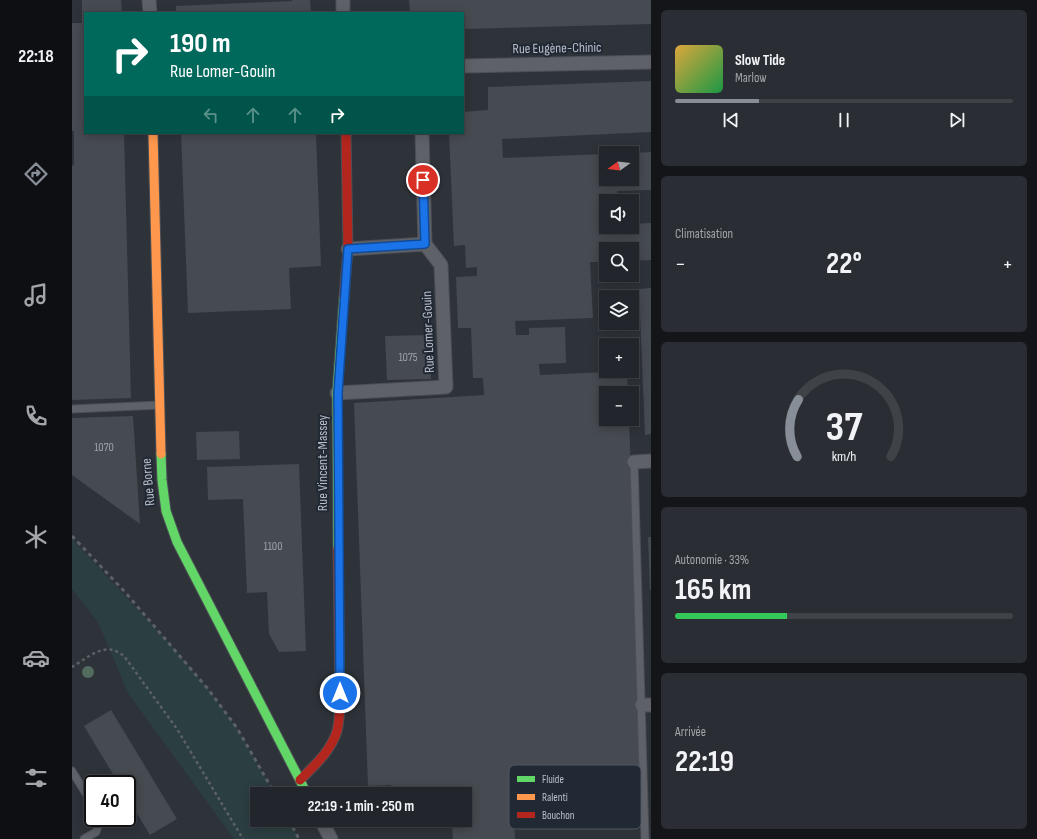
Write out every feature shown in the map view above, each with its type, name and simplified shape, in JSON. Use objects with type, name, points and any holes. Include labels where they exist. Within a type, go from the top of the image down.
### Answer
[{"type":"street","points":[[149,0],[150,12]]},
{"type":"street","points":[[343,0],[344,12]]},
{"type":"street","name":"Rue Eugène-Chinic","points":[[464,66],[651,62]]},
{"type":"street","name":"Rue Borne","points":[[153,134],[162,480],[166,511],[177,542],[304,787]]},
{"type":"street","name":"Rue Vincent-Massey","points":[[300,780],[318,762],[329,748],[337,730],[340,709],[338,393],[348,249],[346,134]]},
{"type":"street","points":[[348,249],[425,244],[422,134]]},
{"type":"street","name":"Rue Lomer-Gouin","points":[[338,393],[446,387],[441,265],[425,244]]},
{"type":"street","points":[[634,462],[651,461]]},
{"type":"street","points":[[325,827],[331,839]]},
{"type":"lane","points":[[72,409],[160,405]]},
{"type":"lane","points":[[634,462],[646,705],[645,839]]},
{"type":"lane","points":[[72,771],[84,790]]},
{"type":"lane","points":[[84,839],[96,832],[98,827]]},
{"type":"path","points":[[72,667],[91,655],[105,649],[113,650],[124,656],[177,729],[243,839]]},
{"type":"shaded area","points":[[72,539],[173,647],[208,689],[237,728],[271,787],[250,787],[250,827],[293,827],[299,839],[234,839],[128,693],[98,622],[72,589]]},
{"type":"building","points":[[82,0],[121,0],[122,12],[84,12],[84,134],[124,134],[131,398],[72,400],[72,166],[74,165],[74,131],[72,131],[72,23],[82,23]]},
{"type":"building","points":[[310,0],[311,12],[176,12],[176,6]]},
{"type":"building","points":[[409,0],[651,0],[651,24],[464,29],[464,12],[410,12]]},
{"type":"building","points":[[651,81],[651,132],[502,139],[503,158],[599,154],[599,186],[639,186],[639,153],[651,152],[651,190],[617,191],[617,194],[599,194],[599,234],[639,234],[639,224],[651,223],[651,260],[639,261],[639,242],[599,242],[599,262],[590,262],[593,318],[515,321],[516,335],[529,335],[529,328],[565,327],[566,363],[539,364],[540,375],[599,372],[599,378],[627,378],[628,386],[599,386],[599,426],[629,426],[643,794],[641,794],[641,765],[509,765],[509,829],[514,829],[515,839],[453,839],[452,827],[472,827],[472,787],[391,787],[391,785],[368,786],[354,403],[484,395],[483,378],[473,378],[471,328],[458,328],[456,277],[477,276],[477,267],[466,268],[465,245],[454,246],[449,134],[464,134],[464,112],[488,110],[488,87]]},
{"type":"building","points":[[181,134],[316,134],[321,266],[289,268],[291,309],[188,313]]},
{"type":"building","points":[[651,288],[651,434],[645,435],[639,289]]},
{"type":"building","points":[[429,335],[431,379],[387,380],[385,336]]},
{"type":"building","points":[[133,416],[140,524],[72,475],[72,418]]},
{"type":"building","points":[[239,431],[240,459],[197,460],[196,432]]},
{"type":"building","points":[[299,464],[306,651],[279,652],[269,634],[267,592],[247,593],[243,499],[208,500],[207,467]]},
{"type":"building","points":[[648,537],[651,537],[651,590],[650,590]]},
{"type":"building","points":[[111,710],[177,819],[150,835],[136,812],[136,775],[114,775],[84,726]]},
{"type":"railway","points":[[72,536],[125,592],[208,689],[237,728],[271,787]]},
{"type":"railway","points":[[293,827],[299,839]]},
{"type":"traffic: fast","points":[[338,548],[337,393],[344,297]]},
{"type":"traffic: fast","points":[[161,454],[162,480],[166,511],[177,542],[303,787]]},
{"type":"traffic: slow","points":[[153,134],[161,454]]},
{"type":"traffic: jam","points":[[344,297],[348,249],[346,134]]},
{"type":"traffic: jam","points":[[300,780],[316,764],[331,745],[338,726],[340,709],[338,548]]},
{"type":"route","points":[[340,693],[338,393],[348,249],[425,244],[423,180]]}]
